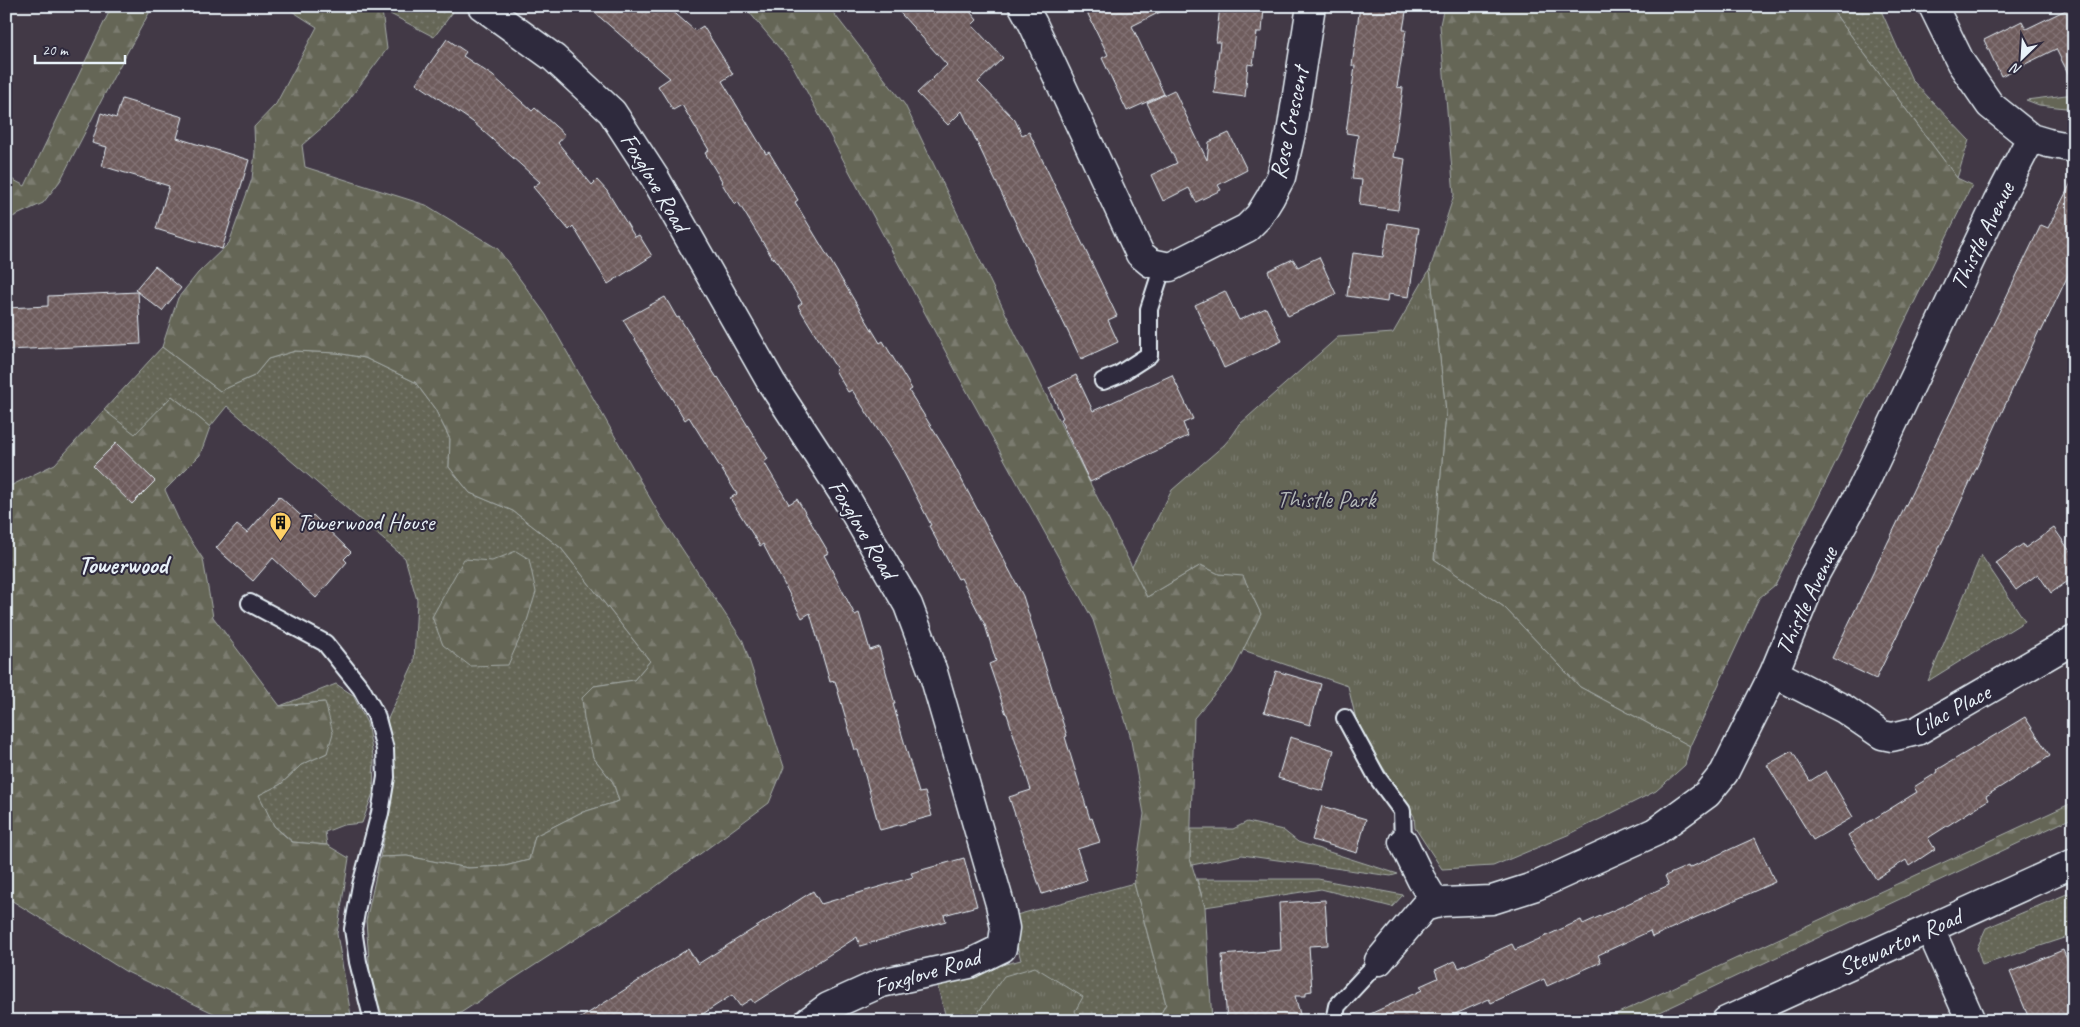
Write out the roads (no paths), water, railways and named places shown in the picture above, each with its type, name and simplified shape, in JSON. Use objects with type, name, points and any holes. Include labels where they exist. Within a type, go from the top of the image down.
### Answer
[{"type":"street","name":"Foxglove Road","points":[[482,6],[554,58],[612,112],[655,178],[771,382],[845,496],[908,605],[933,672],[1000,904],[1005,928],[1002,948],[970,964],[881,983],[828,1007],[808,1021]]},
{"type":"street","points":[[1022,6],[1033,24],[1140,254],[1151,263],[1163,266]]},
{"type":"street","name":"Rose Crescent","points":[[1163,266],[1170,267],[1247,228],[1259,216],[1270,198],[1281,177],[1291,133],[1311,6]]},
{"type":"street","points":[[1937,8],[1961,63],[1990,105],[2031,138],[2074,148]]},
{"type":"street","name":"Thistle Avenue","points":[[1379,961],[1424,907],[1436,904],[1492,900],[1536,886],[1655,832],[1707,794],[1724,773],[1774,673],[1814,576],[1862,489],[1981,235],[2031,138]]},
{"type":"street","name":"Lilac Place","points":[[1774,673],[1844,709],[1882,735],[1892,738],[1917,731],[2074,640]]},
{"type":"street","points":[[1403,842],[1436,904]]},
{"type":"street","name":"Stewarton Road","points":[[1726,1021],[2074,863]]},
{"type":"street","points":[[1930,929],[1971,1021]]},
{"type":"lane","points":[[1103,381],[1118,375],[1149,355],[1149,309],[1163,266]]},
{"type":"lane","points":[[250,602],[325,643],[362,688],[376,716],[385,749],[386,777],[380,813],[360,886],[353,929],[358,962],[373,1021]]},
{"type":"lane","points":[[1345,718],[1377,777],[1402,811],[1403,842]]},
{"type":"lane","name":"Thistle Avenue","points":[[1337,1021],[1335,1016],[1336,1006],[1379,961]]},
{"type":"place","name":"Towerwood House","points":[[281,541]]},
{"type":"district","name":"Towerwood","points":[[123,564]]},
{"type":"park label","name":"Thistle Park","points":[[1326,499]]}]
